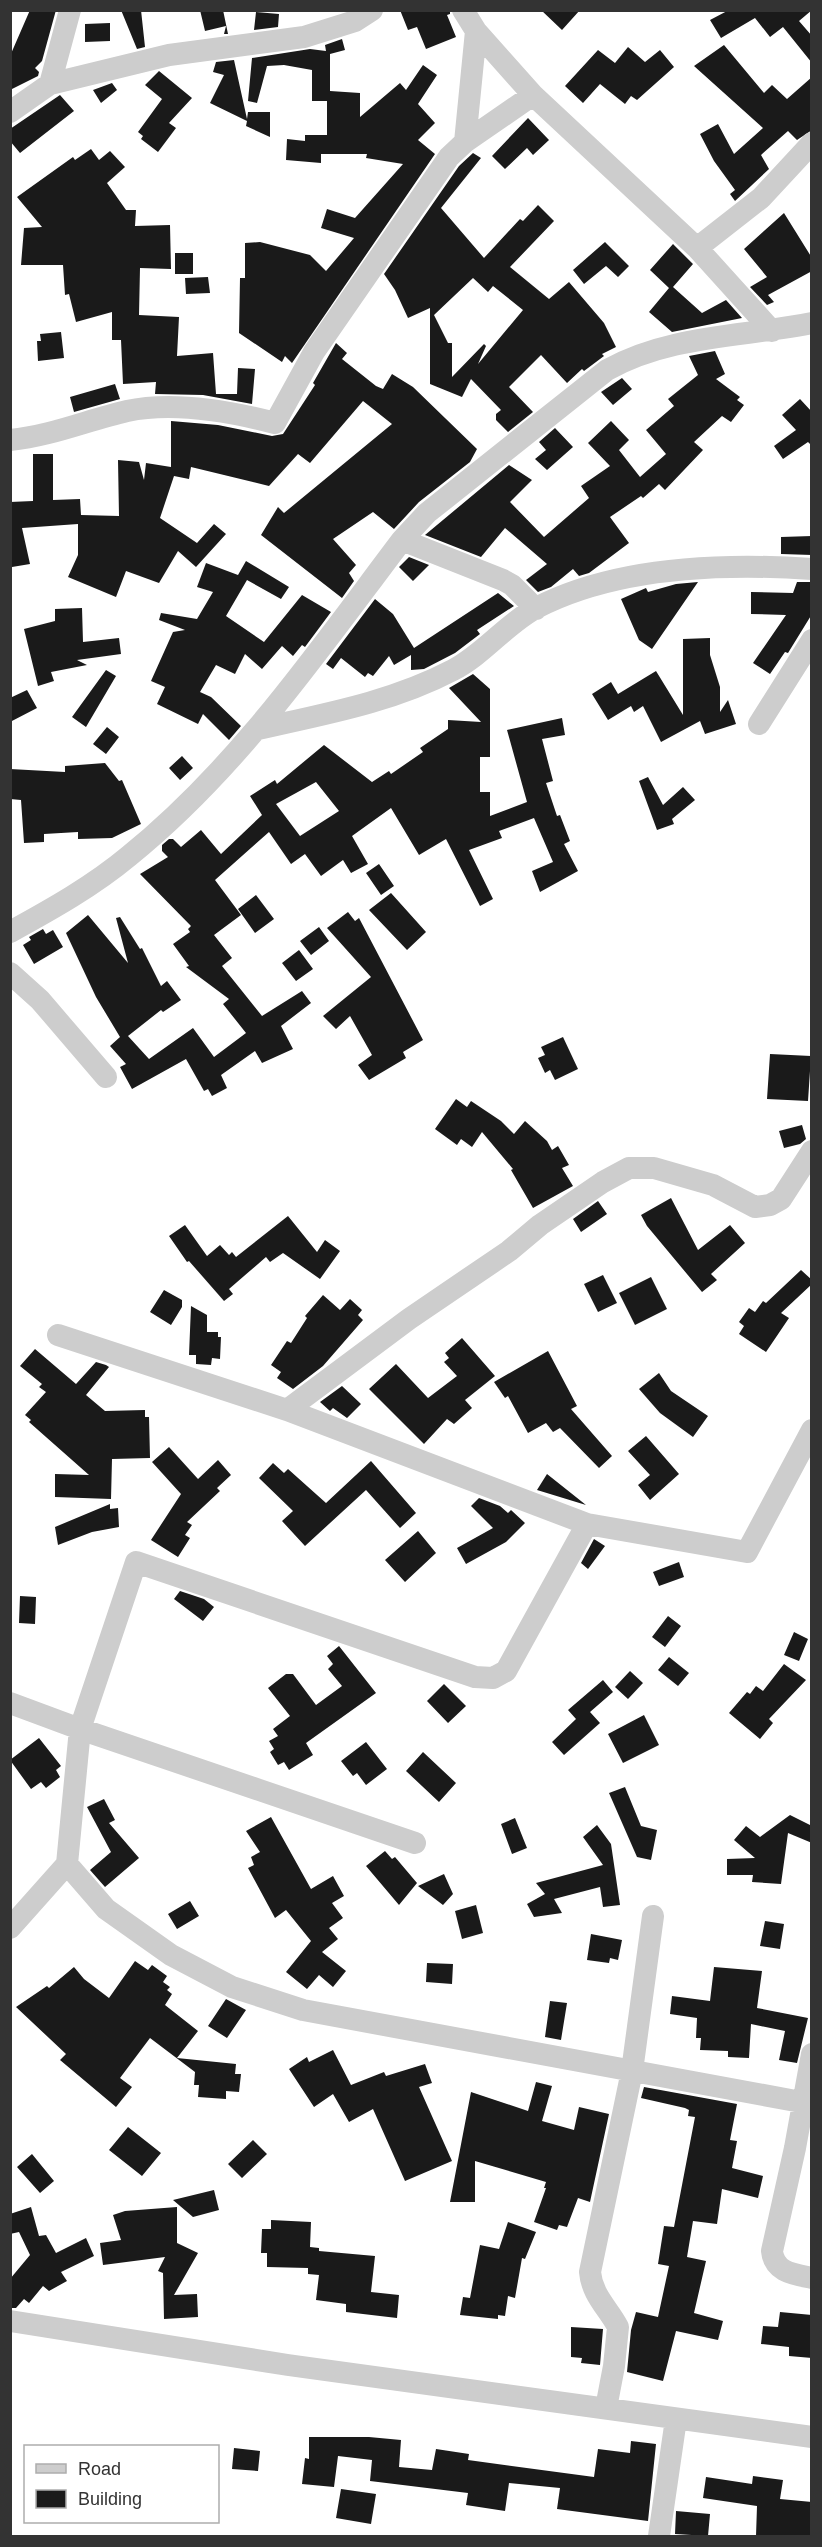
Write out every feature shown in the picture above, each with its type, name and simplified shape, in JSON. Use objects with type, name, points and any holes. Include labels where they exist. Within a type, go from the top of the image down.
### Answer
[{"type":"street","points":[[50,84],[70,10]]},
{"type":"street","points":[[10,112],[50,84],[168,54],[304,37],[355,21],[372,10]]},
{"type":"street","points":[[463,10],[476,31],[534,95],[697,248],[772,331]]},
{"type":"street","points":[[465,142],[476,31]]},
{"type":"street","points":[[10,440],[38,438],[129,411],[157,407],[243,415],[274,423],[314,352],[449,157],[465,142],[534,95]]},
{"type":"street","points":[[697,248],[761,198],[812,143]]},
{"type":"street","points":[[10,932],[71,898],[129,856],[181,810],[258,729],[402,540],[428,513],[607,369],[629,357],[699,339],[772,331],[812,323]]},
{"type":"street","points":[[402,540],[512,585],[536,609]]},
{"type":"street","points":[[258,729],[378,702],[404,692],[454,670],[536,609],[611,581],[699,566],[812,569]]},
{"type":"street","points":[[759,724],[812,640]]},
{"type":"street","points":[[10,973],[40,1000],[106,1077]]},
{"type":"street","points":[[287,1410],[409,1319],[509,1251],[540,1225],[603,1182],[629,1168],[654,1168],[713,1185],[755,1208],[770,1205],[781,1199],[812,1151]]},
{"type":"street","points":[[58,1335],[287,1410],[587,1524],[747,1552],[812,1430]]},
{"type":"street","points":[[10,1928],[67,1864],[80,1729],[136,1562],[476,1677],[493,1678],[506,1671],[587,1524]]},
{"type":"street","points":[[10,1703],[415,1843]]},
{"type":"street","points":[[67,1864],[106,1909],[171,1954],[232,1987],[303,2010],[807,2103]]},
{"type":"street","points":[[606,2408],[618,2327],[596,2296],[591,2286],[590,2272],[632,2071],[653,1916]]},
{"type":"street","points":[[812,2054],[807,2103],[772,2251],[773,2261],[788,2273],[812,2278]]},
{"type":"street","points":[[10,2321],[288,2365],[812,2437]]},
{"type":"street","points":[[659,2536],[676,2419]]},
{"type":"building","points":[[30,10],[56,10],[42,61],[35,68],[39,72],[38,76],[10,90],[10,56]]},
{"type":"building","points":[[121,10],[141,10],[145,47],[137,49]]},
{"type":"building","points":[[200,10],[223,10],[228,34],[224,34],[226,26],[205,31]]},
{"type":"building","points":[[400,10],[450,10],[450,14],[447,15],[456,37],[426,49],[417,27],[408,30]]},
{"type":"building","points":[[541,10],[580,10],[562,30]]},
{"type":"building","points":[[729,10],[812,10],[799,21],[812,36],[812,63],[783,27],[770,37],[755,18],[721,38],[710,20]]},
{"type":"building","points":[[256,12],[279,14],[278,27],[254,30]]},
{"type":"building","points":[[110,23],[110,41],[85,42],[85,24]]},
{"type":"building","points":[[342,39],[345,50],[330,54],[330,91],[360,93],[360,117],[400,83],[406,90],[423,65],[437,75],[418,104],[435,123],[418,140],[435,154],[292,363],[285,356],[282,362],[239,333],[240,278],[245,278],[245,243],[260,242],[310,255],[326,271],[354,238],[321,228],[327,209],[355,218],[403,164],[366,158],[367,154],[321,154],[321,163],[286,160],[287,139],[305,141],[305,135],[327,135],[327,101],[312,101],[312,70],[284,65],[267,66],[257,103],[248,101],[252,58],[310,49],[326,51],[325,45]]},
{"type":"building","points":[[724,45],[764,93],[772,85],[787,99],[812,77],[812,130],[797,140],[788,131],[761,155],[769,169],[735,201],[730,194],[735,190],[714,161],[700,134],[718,124],[734,154],[763,128],[694,66]]},
{"type":"building","points":[[628,47],[645,62],[660,50],[674,67],[637,100],[631,96],[625,104],[600,84],[583,103],[565,86],[598,50],[615,63]]},
{"type":"building","points":[[234,60],[247,119],[248,112],[270,112],[270,137],[246,126],[247,121],[210,103],[224,75],[213,72],[216,62]]},
{"type":"building","points":[[159,71],[192,98],[169,123],[176,128],[158,152],[141,139],[143,136],[138,132],[162,99],[145,85]]},
{"type":"building","points":[[112,83],[117,90],[101,103],[93,90]]},
{"type":"building","points":[[60,95],[74,111],[20,153],[10,141],[10,129]]},
{"type":"building","points":[[528,118],[549,140],[533,155],[527,148],[505,169],[492,156]]},
{"type":"building","points":[[91,149],[99,160],[110,151],[125,167],[107,183],[126,210],[136,210],[135,226],[170,225],[171,269],[140,268],[139,315],[179,317],[177,356],[213,353],[216,394],[237,394],[238,368],[255,369],[252,404],[203,395],[155,394],[156,382],[123,384],[121,340],[112,340],[112,312],[76,322],[69,294],[65,295],[63,265],[21,265],[24,228],[42,227],[17,197],[73,157],[75,160]]},
{"type":"building","points":[[473,153],[481,158],[441,208],[484,258],[520,219],[523,221],[538,205],[554,221],[510,267],[549,299],[569,282],[604,323],[616,347],[602,354],[604,356],[584,371],[582,369],[567,383],[541,355],[509,387],[533,412],[508,432],[496,420],[496,414],[501,410],[471,379],[462,397],[430,384],[430,308],[408,318],[395,290],[384,274],[459,166]],"holes":[[[473,278],[488,292],[493,286],[523,310],[478,364],[486,346],[484,344],[452,377],[452,343],[448,343],[434,315]]]},
{"type":"building","points":[[784,213],[812,258],[812,271],[768,295],[774,302],[767,305],[750,287],[767,277],[744,249]]},
{"type":"building","points":[[605,242],[629,266],[618,277],[606,266],[584,284],[573,270]]},
{"type":"building","points":[[673,244],[693,264],[673,287],[702,313],[726,300],[742,318],[672,332],[649,312],[669,288],[650,270]]},
{"type":"building","points":[[175,253],[193,253],[193,274],[175,274]]},
{"type":"building","points":[[208,277],[210,293],[186,294],[185,278]]},
{"type":"building","points":[[61,332],[64,358],[38,361],[37,341],[41,341],[40,334]]},
{"type":"building","points":[[336,343],[347,353],[342,359],[376,386],[383,389],[392,374],[413,387],[477,449],[470,462],[419,502],[394,529],[373,512],[333,539],[356,565],[349,573],[354,581],[342,598],[261,535],[278,507],[284,513],[392,424],[363,401],[310,463],[298,454],[269,486],[191,467],[189,479],[174,476],[160,518],[197,543],[214,524],[226,534],[196,567],[178,551],[159,583],[126,571],[116,597],[68,577],[78,555],[78,524],[22,528],[30,564],[12,567],[10,502],[33,501],[33,454],[53,454],[53,500],[80,499],[81,515],[119,516],[118,460],[139,462],[144,480],[146,463],[171,467],[171,421],[218,425],[272,436],[283,434],[315,385],[313,383]]},
{"type":"building","points":[[715,351],[725,374],[716,379],[740,397],[737,400],[744,405],[731,422],[722,416],[694,442],[703,450],[665,490],[659,484],[643,498],[641,496],[610,517],[629,543],[589,573],[579,576],[573,569],[551,587],[538,592],[526,580],[547,564],[505,528],[481,557],[425,535],[509,465],[532,480],[510,502],[544,537],[589,498],[581,486],[610,466],[588,443],[611,421],[629,440],[619,450],[640,477],[666,454],[646,430],[674,406],[668,399],[698,375],[689,356]]},
{"type":"building","points":[[622,378],[632,389],[613,405],[601,392]]},
{"type":"building","points":[[115,384],[120,399],[74,412],[70,397]]},
{"type":"building","points":[[800,399],[812,412],[812,446],[808,442],[783,459],[774,446],[796,430],[782,415]]},
{"type":"building","points":[[555,428],[573,447],[547,470],[535,459],[546,450],[539,442]]},
{"type":"building","points":[[812,536],[812,555],[781,554],[781,537]]},
{"type":"building","points":[[409,557],[429,565],[413,581],[399,567]]},
{"type":"building","points":[[246,561],[289,587],[281,599],[247,580],[226,616],[264,642],[302,595],[331,612],[305,647],[302,645],[293,656],[282,646],[262,669],[245,654],[235,674],[216,665],[200,692],[211,697],[241,726],[229,740],[203,714],[198,724],[157,704],[165,687],[151,681],[173,632],[185,630],[159,620],[161,613],[197,619],[213,592],[197,587],[206,563],[238,575]]},
{"type":"building","points":[[698,582],[652,649],[639,640],[621,599],[646,588],[648,592],[676,584]]},
{"type":"building","points":[[797,582],[812,582],[812,614],[788,653],[785,652],[770,674],[753,663],[786,615],[751,614],[751,592],[793,593]]},
{"type":"building","points":[[498,593],[514,606],[477,630],[480,634],[455,653],[424,669],[411,670],[411,655],[394,665],[389,656],[373,676],[368,673],[365,677],[341,658],[333,669],[326,664],[375,599],[393,614],[414,648]]},
{"type":"building","points":[[82,608],[83,642],[119,638],[121,654],[77,660],[87,665],[51,672],[54,681],[38,686],[24,629],[55,621],[55,609]]},
{"type":"building","points":[[710,638],[710,655],[720,687],[720,712],[728,700],[736,724],[705,734],[700,721],[661,742],[643,706],[634,712],[631,706],[608,720],[592,694],[611,682],[618,694],[656,671],[683,715],[683,639]]},
{"type":"building","points":[[106,670],[116,676],[86,727],[72,717]]},
{"type":"building","points":[[473,674],[490,689],[490,757],[480,757],[480,792],[490,792],[490,816],[527,802],[507,730],[562,718],[565,735],[542,739],[553,781],[546,783],[557,816],[560,815],[570,841],[564,844],[578,871],[540,892],[532,871],[553,862],[534,818],[499,831],[502,838],[469,850],[493,899],[480,906],[446,839],[419,855],[391,808],[352,836],[368,864],[351,873],[343,860],[321,876],[305,854],[291,864],[269,832],[215,880],[241,915],[214,935],[232,958],[222,966],[262,1016],[302,991],[311,1003],[281,1026],[293,1049],[262,1063],[255,1051],[221,1075],[227,1088],[212,1096],[208,1089],[204,1091],[186,1059],[132,1089],[120,1067],[126,1064],[110,1046],[120,1037],[96,997],[66,933],[88,915],[128,963],[116,918],[120,917],[140,949],[142,948],[161,986],[167,981],[181,1000],[163,1012],[161,1010],[128,1036],[149,1059],[193,1028],[214,1057],[246,1033],[223,1004],[229,999],[186,967],[189,966],[173,944],[190,932],[188,929],[191,926],[140,874],[168,857],[162,851],[162,845],[169,839],[173,839],[181,847],[201,830],[221,854],[262,815],[250,796],[275,780],[277,784],[324,745],[372,782],[389,771],[391,774],[423,752],[420,748],[448,729],[448,720],[481,722],[449,688]],"holes":[[[316,782],[339,811],[300,836],[276,804]]]},
{"type":"building","points":[[27,690],[37,708],[10,722],[10,698]]},
{"type":"building","points":[[107,727],[119,737],[106,754],[93,744]]},
{"type":"building","points":[[182,756],[193,768],[180,780],[169,768]]},
{"type":"building","points":[[105,763],[119,781],[122,780],[141,824],[112,838],[78,839],[78,832],[44,834],[44,842],[24,843],[21,800],[10,799],[10,769],[65,772],[65,766]]},
{"type":"building","points":[[648,777],[663,805],[683,787],[695,800],[672,819],[674,824],[657,830],[639,781]]},
{"type":"building","points":[[379,864],[394,886],[381,895],[366,873]]},
{"type":"building","points":[[391,893],[426,932],[407,950],[369,910]]},
{"type":"building","points":[[256,895],[274,919],[255,933],[238,909]]},
{"type":"building","points":[[348,912],[355,921],[359,918],[423,1040],[403,1052],[406,1058],[369,1080],[358,1065],[372,1055],[350,1016],[336,1029],[323,1016],[371,977],[327,928]]},
{"type":"building","points":[[319,927],[329,941],[311,955],[300,941]]},
{"type":"building","points":[[43,929],[46,934],[53,930],[63,947],[34,964],[23,945],[31,940],[29,937]]},
{"type":"building","points":[[299,950],[313,969],[296,981],[282,963]]},
{"type":"building","points":[[563,1037],[578,1069],[555,1080],[550,1070],[545,1073],[538,1058],[545,1055],[541,1047]]},
{"type":"building","points":[[770,1054],[811,1056],[808,1101],[767,1099]]},
{"type":"building","points":[[456,1099],[467,1107],[471,1101],[501,1121],[514,1134],[525,1121],[547,1141],[552,1150],[558,1146],[569,1165],[562,1168],[573,1186],[533,1208],[511,1170],[513,1169],[482,1132],[472,1147],[461,1139],[457,1145],[435,1129]]},
{"type":"building","points":[[802,1125],[806,1139],[800,1144],[784,1148],[779,1131]]},
{"type":"building","points":[[671,1198],[698,1250],[730,1225],[745,1243],[711,1274],[717,1280],[702,1292],[647,1226],[641,1215]]},
{"type":"building","points":[[598,1201],[607,1214],[581,1232],[573,1219]]},
{"type":"building","points":[[288,1216],[317,1252],[325,1240],[340,1251],[320,1279],[283,1253],[270,1262],[266,1257],[229,1289],[233,1294],[224,1301],[189,1261],[187,1262],[169,1236],[185,1225],[207,1256],[220,1245],[229,1255],[232,1252],[236,1257]]},
{"type":"building","points":[[801,1270],[812,1280],[812,1284],[781,1313],[789,1318],[766,1352],[739,1334],[744,1326],[739,1322],[749,1308],[755,1312],[763,1301],[766,1303]]},
{"type":"building","points":[[603,1275],[617,1303],[598,1312],[584,1284]]},
{"type":"building","points":[[651,1277],[667,1309],[635,1325],[619,1293]]},
{"type":"building","points":[[164,1290],[182,1300],[182,1307],[171,1325],[150,1312]]},
{"type":"building","points":[[323,1295],[340,1310],[350,1299],[362,1310],[358,1315],[363,1320],[323,1366],[293,1389],[277,1378],[281,1372],[271,1365],[287,1341],[291,1343],[307,1318],[305,1316]]},
{"type":"building","points":[[191,1306],[207,1315],[207,1332],[218,1332],[218,1337],[221,1337],[220,1359],[212,1358],[211,1365],[196,1364],[196,1355],[189,1355]]},
{"type":"building","points":[[462,1338],[495,1376],[465,1400],[472,1408],[454,1424],[447,1419],[424,1444],[369,1389],[396,1364],[428,1398],[457,1376],[444,1362],[449,1358],[445,1353]]},
{"type":"building","points":[[35,1349],[76,1384],[96,1362],[106,1365],[109,1367],[86,1395],[105,1411],[145,1410],[145,1417],[149,1417],[150,1458],[112,1459],[111,1499],[55,1497],[55,1474],[89,1475],[29,1422],[31,1420],[25,1415],[46,1392],[39,1387],[42,1384],[20,1366]]},
{"type":"building","points":[[548,1351],[577,1406],[571,1409],[612,1456],[599,1468],[560,1428],[553,1432],[546,1423],[528,1433],[508,1396],[505,1398],[494,1382]]},
{"type":"building","points":[[659,1373],[671,1391],[708,1416],[693,1437],[660,1413],[639,1389]]},
{"type":"building","points":[[342,1386],[361,1404],[347,1418],[333,1408],[330,1411],[320,1402]]},
{"type":"building","points":[[646,1436],[679,1474],[650,1500],[638,1485],[650,1475],[628,1451]]},
{"type":"building","points":[[169,1447],[198,1479],[218,1460],[231,1475],[217,1488],[220,1491],[187,1522],[192,1525],[185,1535],[190,1538],[178,1557],[151,1540],[181,1494],[152,1462]]},
{"type":"building","points":[[371,1461],[416,1513],[400,1528],[366,1490],[305,1546],[282,1521],[293,1511],[259,1478],[273,1463],[284,1473],[288,1469],[326,1503]]},
{"type":"building","points":[[547,1474],[586,1505],[537,1490]]},
{"type":"building","points":[[479,1498],[500,1506],[508,1513],[511,1510],[525,1523],[506,1542],[466,1564],[457,1548],[493,1528],[471,1506]]},
{"type":"building","points":[[110,1504],[110,1509],[118,1508],[119,1527],[92,1532],[58,1545],[55,1527]]},
{"type":"building","points":[[418,1531],[436,1553],[405,1582],[385,1560]]},
{"type":"building","points":[[594,1539],[605,1546],[588,1569],[581,1563]]},
{"type":"building","points":[[679,1562],[684,1577],[659,1586],[653,1572]]},
{"type":"building","points":[[180,1591],[204,1599],[214,1607],[203,1621],[174,1599]]},
{"type":"building","points":[[20,1596],[36,1597],[35,1624],[19,1623]]},
{"type":"building","points":[[668,1616],[681,1626],[665,1647],[652,1637]]},
{"type":"building","points":[[794,1632],[808,1639],[799,1661],[784,1655]]},
{"type":"building","points":[[339,1646],[376,1693],[306,1743],[313,1755],[289,1770],[284,1762],[278,1765],[270,1752],[274,1749],[269,1741],[278,1736],[273,1729],[290,1716],[268,1688],[286,1674],[293,1674],[316,1705],[342,1686],[328,1669],[333,1664],[327,1656]]},
{"type":"building","points":[[669,1657],[689,1673],[678,1686],[658,1670]]},
{"type":"building","points":[[784,1664],[806,1680],[769,1719],[773,1723],[760,1739],[729,1713],[747,1692],[750,1694],[756,1686],[763,1691]]},
{"type":"building","points":[[630,1671],[643,1683],[628,1699],[615,1687]]},
{"type":"building","points":[[603,1680],[613,1692],[590,1712],[600,1723],[564,1755],[552,1742],[576,1719],[568,1710]]},
{"type":"building","points":[[444,1684],[466,1706],[448,1723],[427,1701]]},
{"type":"building","points":[[644,1715],[659,1745],[623,1763],[608,1734]]},
{"type":"building","points":[[39,1738],[61,1766],[56,1770],[60,1777],[46,1788],[41,1782],[31,1789],[10,1760]]},
{"type":"building","points":[[366,1742],[387,1769],[366,1785],[357,1773],[353,1776],[341,1761]]},
{"type":"building","points":[[423,1752],[456,1783],[439,1802],[406,1771]]},
{"type":"building","points":[[625,1787],[641,1826],[657,1830],[651,1860],[637,1857],[609,1793]]},
{"type":"building","points":[[104,1799],[115,1820],[109,1823],[139,1858],[105,1887],[90,1870],[111,1852],[87,1807]]},
{"type":"building","points":[[790,1815],[812,1826],[812,1843],[788,1833],[781,1884],[752,1882],[753,1875],[727,1875],[727,1859],[755,1858],[734,1840],[746,1826],[760,1837]]},
{"type":"building","points":[[271,1817],[311,1889],[333,1876],[344,1896],[332,1903],[343,1918],[329,1928],[338,1939],[322,1952],[346,1971],[333,1987],[319,1975],[307,1989],[286,1972],[311,1941],[286,1910],[275,1918],[248,1868],[254,1865],[251,1857],[260,1852],[246,1831]]},
{"type":"building","points":[[515,1818],[527,1848],[512,1854],[501,1824]]},
{"type":"building","points":[[597,1825],[611,1844],[620,1905],[603,1907],[600,1887],[554,1899],[562,1913],[534,1917],[527,1904],[545,1894],[536,1883],[603,1865],[583,1837]]},
{"type":"building","points":[[385,1851],[392,1859],[395,1857],[417,1883],[399,1905],[366,1866]]},
{"type":"building","points":[[444,1874],[453,1894],[443,1905],[418,1886]]},
{"type":"building","points":[[190,1901],[199,1916],[177,1929],[168,1914]]},
{"type":"building","points":[[476,1905],[483,1933],[462,1939],[455,1911]]},
{"type":"building","points":[[765,1921],[784,1924],[780,1949],[760,1946]]},
{"type":"building","points":[[591,1934],[622,1940],[618,1960],[610,1958],[609,1963],[587,1960]]},
{"type":"building","points":[[135,1961],[148,1970],[152,1965],[167,1976],[163,1982],[170,1987],[167,1990],[172,1994],[165,2005],[198,2031],[177,2058],[236,2064],[235,2074],[241,2074],[239,2092],[226,2091],[226,2099],[198,2097],[199,2085],[194,2085],[195,2072],[150,2038],[120,2078],[132,2087],[116,2107],[60,2060],[66,2054],[16,2007],[47,1986],[49,1988],[74,1967],[84,1979],[109,1998]]},
{"type":"building","points":[[427,1963],[453,1964],[452,1984],[426,1982]]},
{"type":"building","points":[[714,1967],[762,1971],[757,2008],[808,2018],[797,2063],[779,2060],[785,2031],[751,2024],[749,2058],[728,2057],[728,2051],[700,2050],[701,2038],[696,2038],[697,2018],[670,2014],[672,1996],[710,2001]]},
{"type":"building","points":[[226,1999],[246,2010],[227,2038],[208,2026]]},
{"type":"building","points":[[550,2001],[567,2003],[561,2040],[545,2037]]},
{"type":"building","points":[[333,2050],[351,2085],[384,2072],[386,2076],[425,2064],[432,2083],[419,2087],[452,2161],[405,2181],[373,2109],[349,2122],[333,2094],[314,2107],[289,2069],[307,2057],[309,2062]]},
{"type":"building","points":[[536,2082],[552,2086],[542,2121],[574,2130],[579,2107],[609,2114],[590,2202],[578,2198],[567,2227],[559,2225],[557,2230],[534,2222],[546,2182],[475,2161],[475,2202],[450,2202],[471,2092],[528,2111]]},
{"type":"building","points":[[644,2087],[737,2104],[730,2140],[737,2141],[732,2168],[763,2176],[758,2198],[722,2189],[717,2224],[693,2221],[687,2257],[706,2261],[694,2313],[723,2321],[718,2340],[676,2331],[663,2381],[627,2372],[631,2330],[636,2312],[658,2317],[669,2266],[658,2264],[664,2226],[674,2227],[695,2117],[688,2116],[689,2110],[685,2108],[641,2098]]},
{"type":"building","points":[[128,2127],[161,2153],[142,2176],[109,2150]]},
{"type":"building","points":[[253,2140],[267,2154],[242,2178],[228,2164]]},
{"type":"building","points":[[32,2154],[54,2181],[40,2193],[17,2167]]},
{"type":"building","points":[[214,2190],[219,2210],[193,2217],[173,2200]]},
{"type":"building","points":[[31,2207],[39,2236],[46,2235],[56,2253],[86,2238],[94,2256],[61,2272],[67,2281],[49,2291],[43,2286],[29,2303],[24,2299],[16,2308],[10,2308],[10,2279],[30,2255],[19,2232],[10,2234],[10,2214]]},
{"type":"building","points":[[177,2207],[177,2243],[198,2253],[174,2295],[197,2294],[198,2317],[164,2319],[163,2273],[158,2271],[165,2257],[103,2265],[100,2243],[121,2240],[113,2215],[125,2211]]},
{"type":"building","points":[[271,2220],[311,2222],[310,2247],[319,2248],[319,2251],[375,2256],[371,2292],[399,2295],[397,2318],[346,2312],[346,2304],[316,2300],[319,2275],[308,2274],[308,2268],[267,2267],[267,2253],[261,2253],[262,2229],[271,2229]]},
{"type":"building","points":[[508,2222],[536,2232],[525,2259],[522,2258],[515,2298],[508,2296],[505,2316],[498,2315],[498,2319],[460,2315],[463,2297],[470,2298],[480,2245],[499,2249]]},
{"type":"building","points":[[780,2312],[812,2315],[812,2358],[789,2356],[789,2347],[761,2344],[763,2326],[778,2327]]},
{"type":"building","points":[[571,2327],[603,2329],[600,2365],[581,2363],[582,2358],[571,2357]]},
{"type":"building","points":[[309,2437],[369,2437],[401,2440],[399,2467],[432,2470],[436,2449],[469,2454],[468,2460],[594,2477],[598,2449],[630,2453],[631,2441],[656,2444],[648,2521],[557,2509],[560,2488],[509,2483],[505,2511],[466,2505],[468,2493],[370,2481],[372,2460],[338,2456],[334,2487],[302,2484],[305,2458],[309,2459]]},
{"type":"building","points":[[234,2448],[260,2451],[258,2471],[232,2469]]},
{"type":"building","points":[[753,2476],[783,2480],[780,2499],[812,2502],[812,2536],[756,2536],[757,2506],[703,2498],[706,2477],[752,2484]]},
{"type":"building","points":[[341,2489],[376,2494],[371,2524],[336,2518]]},
{"type":"building","points":[[676,2511],[710,2514],[708,2536],[675,2534]]}]
